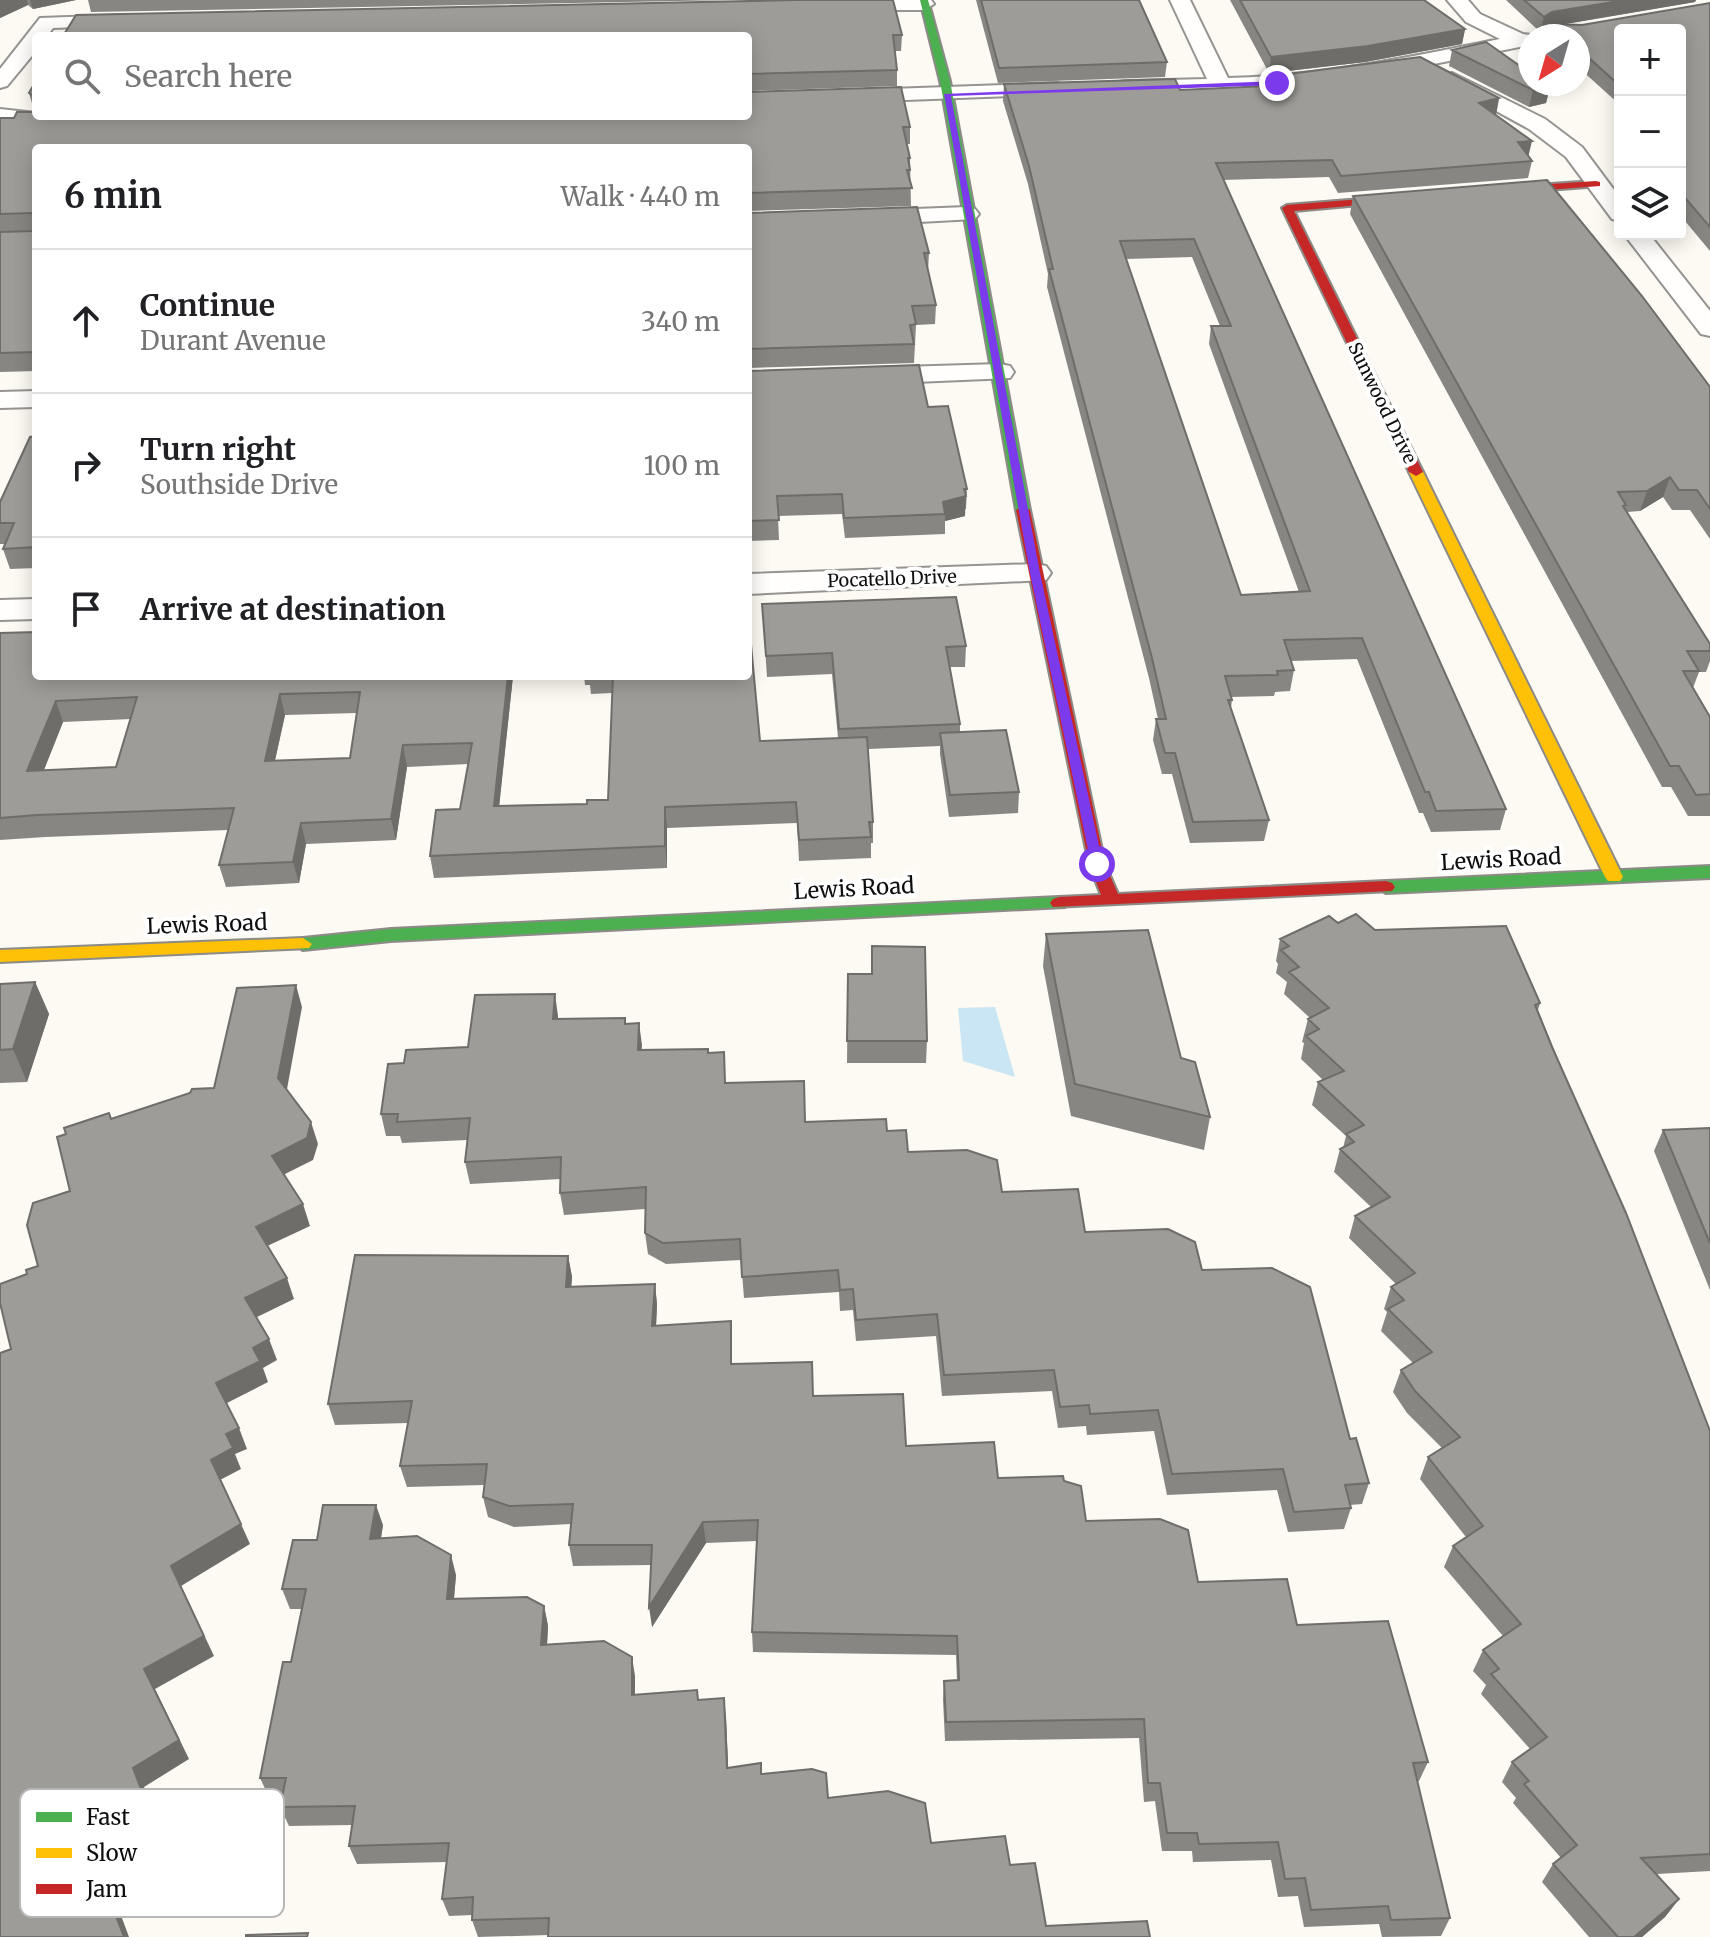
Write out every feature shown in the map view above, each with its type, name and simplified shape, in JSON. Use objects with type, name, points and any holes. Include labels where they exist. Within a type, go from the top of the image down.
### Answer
[{"type":"street","points":[[1180,0],[1220,84]]},
{"type":"street","points":[[1457,0],[1473,18],[1518,37]]},
{"type":"street","points":[[818,6],[924,2],[947,94],[1035,573],[1097,864],[1111,899]]},
{"type":"street","points":[[40,32],[142,20]]},
{"type":"street","points":[[0,82],[32,42]]},
{"type":"street","points":[[752,100],[1277,83],[1420,63],[1518,42]]},
{"type":"street","points":[[1420,63],[1537,124],[1574,152],[1614,206]]},
{"type":"street","points":[[0,116],[32,120]]},
{"type":"street","points":[[1468,193],[1596,184]]},
{"type":"street","name":"Sunwood Drive","points":[[1423,197],[1287,208],[1614,877]]},
{"type":"street","points":[[841,218],[967,214]]},
{"type":"street","points":[[1641,240],[1710,328]]},
{"type":"street","points":[[840,377],[1000,372]]},
{"type":"street","name":"Pocatello Drive","points":[[752,584],[1035,573]]},
{"type":"street","points":[[0,610],[32,609]]},
{"type":"street","name":"Lewis Road","points":[[0,956],[320,943],[391,935],[1710,872]]},
{"type":"water","points":[[995,1007],[1015,1077],[963,1061],[958,1008]]},
{"type":"building","points":[[893,0],[902,35],[893,35],[897,70],[752,74],[752,32],[65,32],[76,15]]},
{"type":"building","points":[[981,0],[1139,0],[1167,62],[999,68]]},
{"type":"building","points":[[1240,0],[1424,0],[1465,29],[1368,46],[1271,57]]},
{"type":"building","points":[[1524,0],[1625,0],[1552,12],[1544,17]]},
{"type":"building","points":[[1710,3],[1710,227],[1686,199],[1686,24],[1614,24],[1614,81],[1590,59],[1588,24]]},
{"type":"building","points":[[1486,42],[1518,65],[1518,83],[1452,50]]},
{"type":"building","points":[[1420,57],[1499,98],[1479,103],[1532,141],[1518,142],[1532,161],[1341,176],[1332,160],[1216,163],[1506,809],[1436,811],[1429,792],[1425,792],[1362,638],[1284,640],[1294,670],[1277,671],[1278,675],[1225,676],[1232,700],[1228,700],[1269,820],[1193,822],[1175,753],[1165,753],[1156,719],[1166,719],[1152,658],[1049,269],[1053,269],[1029,166],[1004,84],[1175,79],[1180,90],[1287,85],[1281,75]],"holes":[[[1194,239],[1231,326],[1211,326],[1310,591],[1241,595],[1120,241]]]},
{"type":"building","points":[[901,87],[910,127],[903,127],[910,158],[910,170],[907,170],[912,188],[752,193],[752,144],[32,144],[32,213],[0,214],[0,118],[14,118],[17,112],[32,112],[32,120],[752,120],[752,92]]},
{"type":"building","points":[[1547,180],[1642,296],[1710,387],[1710,509],[1697,490],[1679,490],[1670,477],[1647,491],[1618,492],[1626,505],[1623,506],[1710,644],[1710,651],[1687,651],[1699,671],[1683,671],[1710,717],[1710,794],[1696,795],[1679,766],[1670,766],[1353,196]]},
{"type":"building","points":[[917,207],[929,253],[924,253],[936,305],[912,306],[916,324],[910,325],[914,344],[752,349],[752,213]]},
{"type":"building","points":[[32,231],[32,352],[0,353],[0,232]]},
{"type":"building","points":[[919,365],[928,407],[948,406],[966,496],[943,502],[945,514],[844,518],[842,494],[777,496],[779,520],[752,521],[752,371]]},
{"type":"building","points":[[30,437],[32,547],[3,549],[14,523],[0,523],[0,502]]},
{"type":"building","points":[[956,597],[966,646],[946,647],[960,724],[839,729],[832,653],[766,656],[762,604]]},
{"type":"building","points":[[32,632],[32,680],[508,680],[494,806],[587,804],[587,800],[608,800],[613,680],[752,680],[752,655],[760,741],[867,737],[873,822],[869,822],[871,837],[799,840],[796,802],[665,807],[665,846],[430,856],[436,810],[460,809],[472,743],[403,745],[391,819],[301,823],[293,862],[219,865],[234,808],[0,818],[0,633]],"holes":[[[360,692],[350,758],[265,761],[280,694]],[[137,697],[116,767],[27,771],[56,701]]]},
{"type":"building","points":[[1006,730],[1019,792],[950,795],[940,733]]},
{"type":"building","points":[[1356,914],[1375,930],[1506,926],[1540,1003],[1535,1005],[1552,1047],[1626,1213],[1710,1431],[1710,1854],[1641,1858],[1679,1899],[1634,1937],[1618,1937],[1553,1864],[1577,1845],[1524,1784],[1529,1781],[1512,1762],[1547,1737],[1491,1674],[1499,1669],[1483,1650],[1521,1624],[1453,1546],[1483,1526],[1428,1457],[1460,1437],[1415,1391],[1401,1370],[1432,1352],[1388,1309],[1404,1300],[1391,1287],[1415,1273],[1355,1216],[1390,1197],[1340,1149],[1354,1142],[1346,1134],[1364,1125],[1318,1082],[1344,1071],[1306,1036],[1319,1029],[1308,1019],[1329,1008],[1289,972],[1299,967],[1281,950],[1289,946],[1280,939],[1329,916],[1338,923]]},
{"type":"building","points":[[1148,930],[1181,1058],[1195,1062],[1210,1117],[1075,1084],[1046,934]]},
{"type":"building","points":[[872,946],[925,947],[927,1041],[847,1041],[848,974],[872,974]]},
{"type":"building","points":[[35,982],[13,1049],[0,1050],[0,984]]},
{"type":"building","points":[[296,985],[278,1078],[311,1122],[307,1138],[272,1156],[303,1204],[256,1227],[287,1278],[245,1298],[269,1339],[253,1348],[260,1361],[216,1383],[239,1428],[226,1434],[233,1448],[211,1460],[241,1524],[171,1566],[204,1636],[144,1669],[179,1740],[133,1768],[141,1789],[20,1789],[20,1917],[116,1917],[124,1937],[0,1937],[0,1353],[11,1349],[0,1303],[0,1284],[27,1274],[26,1270],[38,1266],[27,1225],[33,1203],[70,1191],[57,1137],[66,1134],[64,1128],[109,1113],[111,1119],[190,1093],[192,1089],[214,1088],[237,988]]},
{"type":"building","points":[[555,994],[553,1019],[625,1018],[625,1024],[639,1023],[638,1050],[708,1049],[708,1053],[724,1052],[725,1083],[804,1081],[805,1122],[886,1119],[887,1131],[906,1130],[908,1152],[967,1150],[997,1160],[1002,1192],[1078,1189],[1085,1232],[1168,1229],[1195,1242],[1202,1270],[1272,1268],[1310,1287],[1350,1439],[1356,1438],[1369,1483],[1345,1485],[1351,1508],[1294,1512],[1283,1469],[1172,1474],[1158,1410],[1090,1414],[1089,1405],[1060,1407],[1054,1370],[944,1375],[937,1314],[856,1320],[853,1289],[840,1290],[838,1270],[742,1277],[740,1239],[663,1243],[645,1233],[646,1187],[560,1193],[561,1157],[465,1162],[470,1118],[397,1122],[398,1114],[381,1114],[388,1064],[404,1063],[406,1050],[468,1047],[475,995]]},
{"type":"building","points":[[1710,1128],[1710,1243],[1663,1130]]},
{"type":"building","points":[[355,1255],[568,1256],[566,1287],[655,1284],[652,1326],[731,1321],[731,1364],[812,1362],[813,1396],[903,1394],[906,1446],[994,1442],[998,1478],[1063,1476],[1064,1481],[1081,1486],[1086,1521],[1160,1519],[1188,1530],[1198,1582],[1287,1579],[1297,1625],[1388,1621],[1428,1762],[1413,1763],[1450,1918],[1391,1920],[1388,1906],[1311,1910],[1305,1878],[1285,1879],[1278,1842],[1199,1844],[1197,1833],[1167,1833],[1160,1783],[1148,1783],[1144,1719],[946,1722],[944,1681],[959,1680],[957,1636],[752,1632],[758,1520],[703,1522],[649,1607],[652,1545],[569,1545],[573,1504],[509,1506],[483,1497],[487,1464],[400,1466],[412,1401],[328,1404]]},
{"type":"building","points":[[323,1505],[376,1505],[370,1539],[417,1536],[451,1555],[447,1599],[527,1597],[544,1606],[541,1645],[604,1641],[632,1657],[632,1695],[697,1690],[698,1700],[724,1698],[727,1768],[761,1763],[761,1774],[812,1769],[826,1773],[828,1798],[888,1791],[925,1803],[931,1843],[1005,1836],[1010,1865],[1035,1863],[1046,1926],[1147,1921],[1150,1937],[548,1937],[549,1918],[472,1920],[473,1897],[442,1899],[449,1843],[349,1846],[355,1806],[284,1807],[286,1778],[260,1778],[283,1662],[291,1662],[306,1589],[282,1589],[293,1540],[317,1540]]},
{"type":"building","points":[[308,1933],[307,1937],[246,1937],[246,1935]]},
{"type":"traffic: fast","points":[[924,0],[945,81],[1023,510]]},
{"type":"traffic: fast","points":[[1386,887],[1710,872]]},
{"type":"traffic: fast","points":[[303,944],[391,935],[1059,903]]},
{"type":"traffic: slow","points":[[1416,472],[1614,877]]},
{"type":"traffic: slow","points":[[0,956],[303,944]]},
{"type":"traffic: jam","points":[[1492,191],[1596,184]]},
{"type":"traffic: jam","points":[[1411,198],[1287,208],[1416,472]]},
{"type":"traffic: jam","points":[[1023,510],[1097,864],[1111,899]]},
{"type":"traffic: jam","points":[[1059,903],[1386,887]]},
{"type":"route","points":[[1097,864],[1035,573],[947,94],[1277,83]]}]
